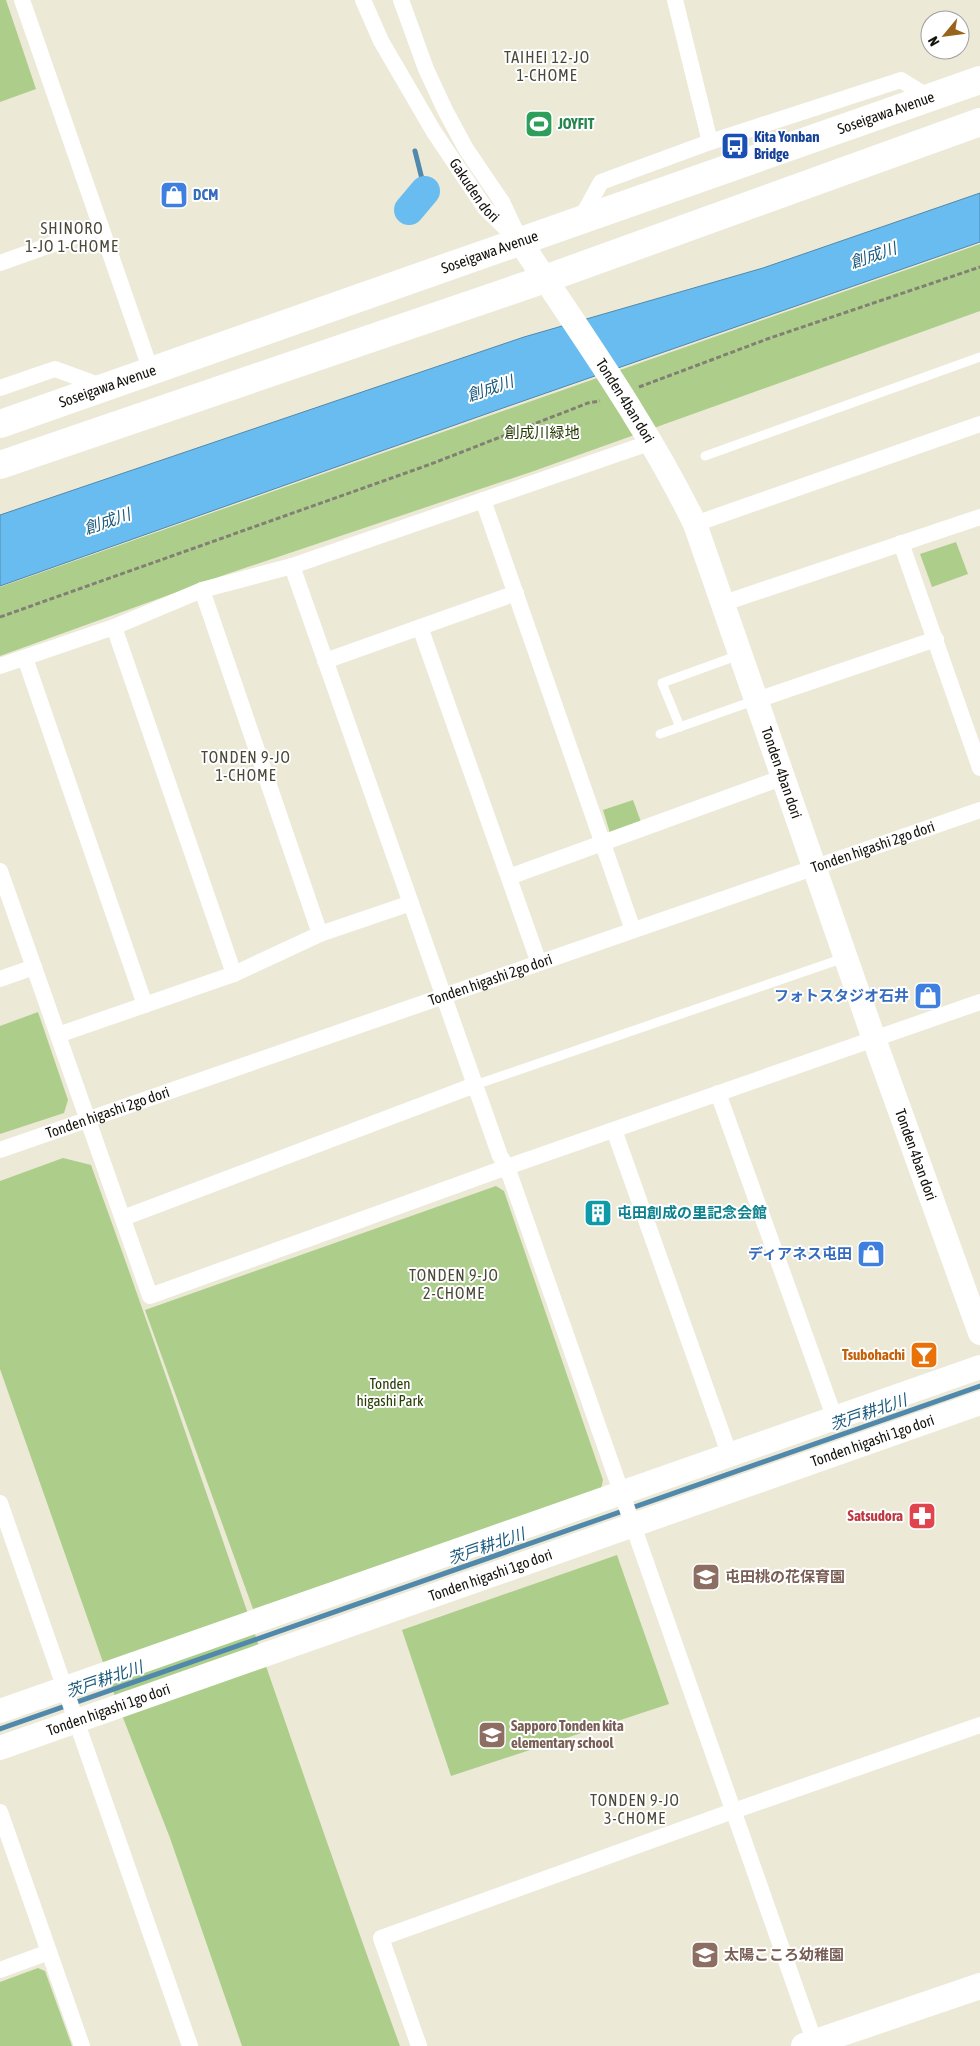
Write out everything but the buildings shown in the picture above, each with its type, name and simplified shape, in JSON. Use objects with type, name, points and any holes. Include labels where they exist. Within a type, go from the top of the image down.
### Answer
[{"type":"highway","name":"Soseigawa Avenue","points":[[0,424],[980,80]]},
{"type":"highway","points":[[0,465],[545,279],[980,122]]},
{"type":"main road","points":[[812,2045],[980,1986]]},
{"type":"street","points":[[22,0],[151,371]]},
{"type":"street","name":"Gakuden dori","points":[[363,0],[390,56],[434,132],[485,208],[521,242]]},
{"type":"street","name":"Gakuden dori","points":[[401,0],[426,69],[446,110],[466,149],[502,202],[521,242]]},
{"type":"street","points":[[675,0],[710,142]]},
{"type":"street","points":[[580,220],[602,182],[710,142],[901,80],[930,98]]},
{"type":"street","points":[[0,263],[101,227]]},
{"type":"street","name":"Tonden 4ban dori","points":[[521,242],[570,314],[652,442],[695,524],[874,1039],[980,1333]]},
{"type":"street","points":[[0,388],[54,369],[104,387]]},
{"type":"street","points":[[695,524],[980,424]]},
{"type":"street","points":[[0,666],[114,627],[202,590],[292,566],[652,442]]},
{"type":"street","points":[[483,500],[633,930]]},
{"type":"street","points":[[724,603],[980,517]]},
{"type":"street","points":[[901,543],[980,768]]},
{"type":"street","points":[[292,566],[475,1086],[500,1156],[507,1168],[632,1522],[812,2045]]},
{"type":"street","points":[[202,590],[320,934]]},
{"type":"street","points":[[325,661],[516,593]]},
{"type":"street","points":[[114,627],[234,974]]},
{"type":"street","points":[[420,627],[539,963]]},
{"type":"street","points":[[757,700],[936,639]]},
{"type":"street","points":[[25,658],[145,1005]]},
{"type":"street","points":[[509,878],[784,778]]},
{"type":"street","name":"Tonden higashi 2go dori","points":[[0,1150],[980,810]]},
{"type":"street","points":[[0,871],[150,1296],[718,1093],[980,1002]]},
{"type":"street","points":[[58,1035],[234,974],[320,934],[411,903]]},
{"type":"street","points":[[0,979],[34,966]]},
{"type":"street","points":[[123,1218],[475,1086]]},
{"type":"street","points":[[718,1093],[835,1419]]},
{"type":"street","points":[[614,1130],[730,1456]]},
{"type":"street","points":[[0,1711],[67,1691],[623,1498],[730,1456],[980,1368]]},
{"type":"street","name":"Tonden higashi 1go dori","points":[[0,1748],[75,1716],[632,1522],[980,1404]]},
{"type":"street","points":[[0,1503],[190,2046]]},
{"type":"street","points":[[419,2046],[381,1938],[733,1811],[980,1725]]},
{"type":"street","points":[[0,1812],[82,2046]]},
{"type":"street","points":[[0,1970],[50,1952]]},
{"type":"lane","points":[[705,456],[980,357]]},
{"type":"lane","points":[[680,727],[662,682],[741,654]]},
{"type":"lane","points":[[660,734],[757,700]]},
{"type":"lane","points":[[475,1086],[846,957]]},
{"type":"path","points":[[0,617],[431,464],[588,403],[770,338],[980,267]]},
{"type":"green space","points":[[0,0],[6,0],[36,89],[0,102]]},
{"type":"green space","name":"創成川緑地","points":[[980,244],[980,311],[534,471],[227,574],[0,656],[0,587]]},
{"type":"green space","points":[[956,542],[968,574],[932,587],[920,554]]},
{"type":"green space","points":[[633,800],[641,822],[610,833],[603,810]]},
{"type":"green space","points":[[38,1012],[68,1100],[64,1113],[0,1134],[0,1026]]},
{"type":"green space","points":[[63,1158],[91,1165],[321,1826],[400,2046],[242,2046],[170,1838],[118,1705],[0,1369],[0,1181]]},
{"type":"green space","name":"Tonden higashi Park","points":[[496,1186],[504,1191],[603,1480],[601,1489],[253,1609],[145,1310]]},
{"type":"green space","points":[[617,1555],[669,1704],[451,1776],[402,1630]]},
{"type":"green space","points":[[38,1968],[45,1971],[72,2046],[0,2046],[0,1982]]},
{"type":"water","name":"創成川","points":[[980,193],[980,242],[0,586],[0,515],[524,337],[763,268]]},
{"type":"waterway","points":[[415,151],[425,191]]},
{"type":"waterway","points":[[409,210],[425,191]]},
{"type":"waterway","name":"茨戸耕北川","points":[[0,1729],[980,1386]]},
{"type":"place","name":"JOYFIT","points":[[539,124]]},
{"type":"place","name":"Kita Yonban Bridge","points":[[735,146]]},
{"type":"place","name":"DCM","points":[[174,195]]},
{"type":"place","name":"フォトスタジオ石井","points":[[928,996]]},
{"type":"place","name":"屯田創成の里記念会館","points":[[598,1213]]},
{"type":"place","name":"ディアネス屯田","points":[[871,1254]]},
{"type":"place","name":"Tsubohachi","points":[[924,1355]]},
{"type":"place","name":"Satsudora","points":[[922,1516]]},
{"type":"place","name":"屯田桃の花保育園","points":[[706,1577]]},
{"type":"place","name":"Sapporo Tonden kita elementary school","points":[[492,1735]]},
{"type":"place","name":"太陽こころ幼稚園","points":[[705,1955]]},
{"type":"district","name":"TAIHEI 12-JO 1-CHOME","points":[[547,66]]},
{"type":"district","name":"SHINORO 1-JO 1-CHOME","points":[[72,237]]},
{"type":"district","name":"TONDEN 9-JO 1-CHOME","points":[[246,766]]},
{"type":"district","name":"TONDEN 9-JO 2-CHOME","points":[[454,1284]]},
{"type":"district","name":"TONDEN 9-JO 3-CHOME","points":[[635,1809]]}]
